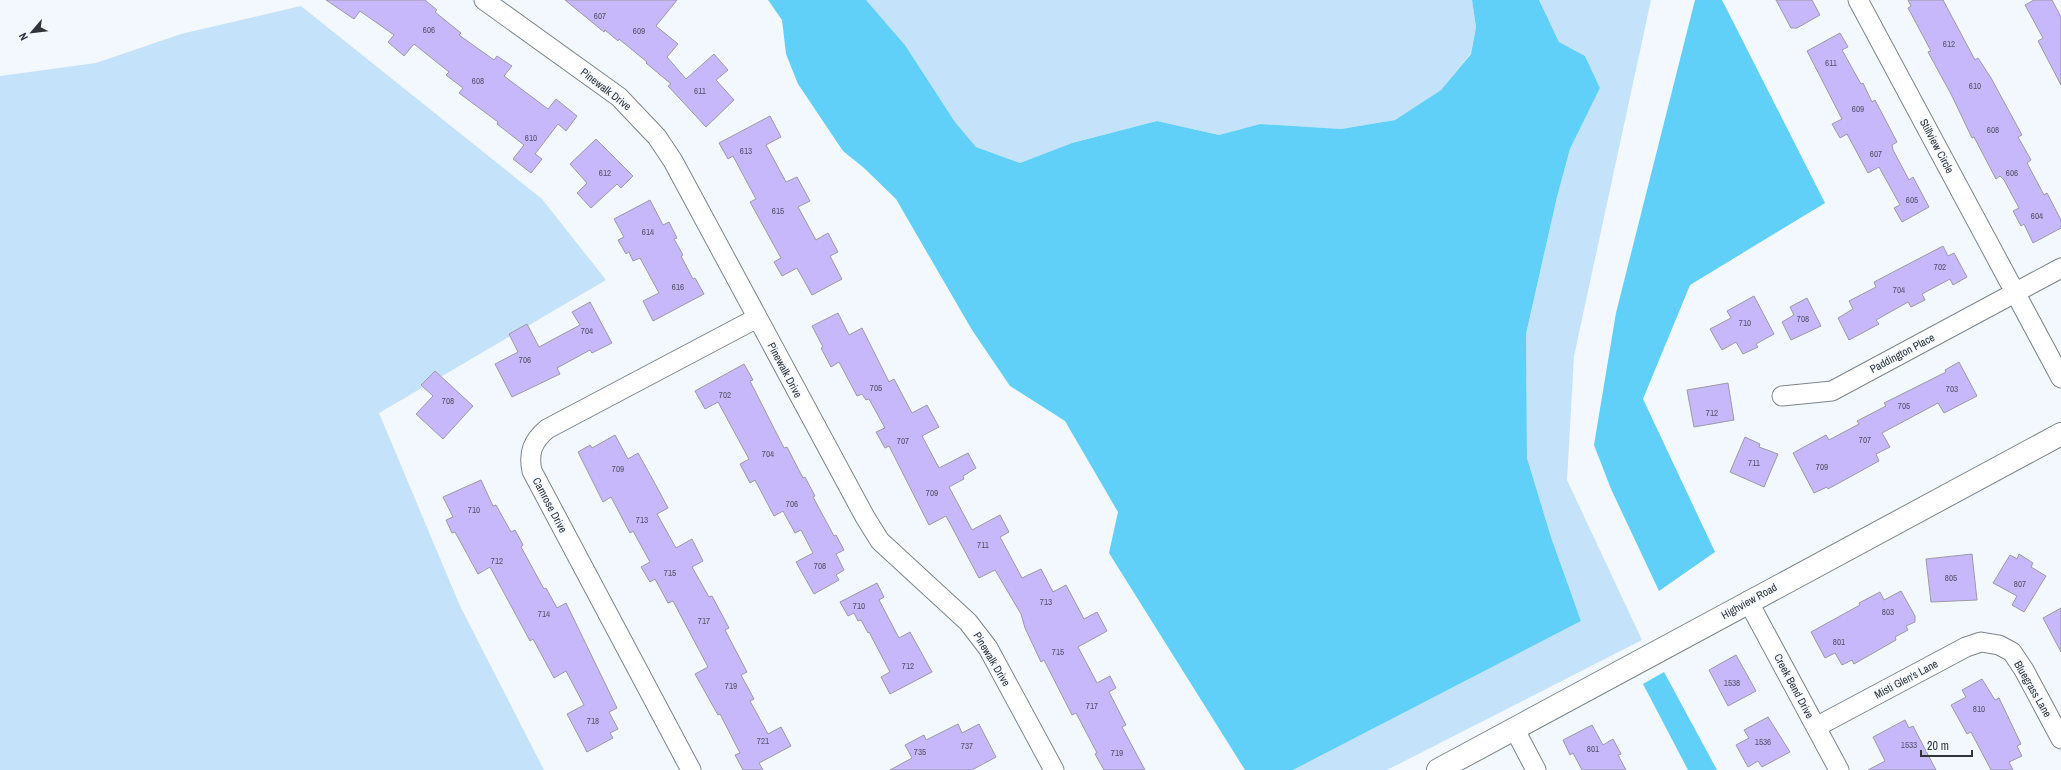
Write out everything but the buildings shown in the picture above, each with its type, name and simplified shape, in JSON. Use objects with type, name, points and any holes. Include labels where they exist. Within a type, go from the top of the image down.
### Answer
[{"type":"street","name":"Pinewalk Drive","points":[[484,0],[619,97],[657,137],[673,161],[865,517],[880,541],[968,622],[988,648],[1054,770]]},
{"type":"street","name":"Stillview Circle","points":[[1858,0],[2061,378]]},
{"type":"street","points":[[2016,292],[2061,268]]},
{"type":"street","name":"Paddington Place","points":[[1782,396],[1832,391],[2016,292]]},
{"type":"street","name":"Camrose Drive","points":[[691,770],[532,471],[530,459],[532,448],[537,437],[547,428],[757,318]]},
{"type":"street","name":"Highview Road","points":[[1438,770],[1515,730],[1748,601],[2061,434]]},
{"type":"street","name":"Creek Bend Drive","points":[[1748,601],[1839,770]]},
{"type":"street","name":"Misti Glen's Lane","points":[[1816,727],[1966,647],[1981,642],[1999,645]]},
{"type":"street","name":"Bluegrass Lane","points":[[1999,645],[2012,652],[2024,670],[2061,739]]},
{"type":"street","points":[[1515,730],[1536,770]]},
{"type":"shaded area","points":[[866,0],[1472,0],[1476,27],[1471,53],[1441,90],[1395,120],[1341,129],[1260,124],[1219,135],[1157,121],[1072,143],[1020,163],[976,147],[955,122],[905,45]]},
{"type":"shaded area","points":[[1539,0],[1651,0],[1574,356],[1567,480],[1642,640],[1387,770],[1293,770],[1581,621],[1551,537],[1527,458],[1526,334],[1557,197],[1570,149],[1600,88],[1585,56],[1559,42]]},
{"type":"shaded area","points":[[301,6],[542,199],[606,280],[379,413],[460,606],[544,770],[0,770],[0,76],[96,63],[181,34]]},
{"type":"water","points":[[768,0],[866,0],[905,45],[955,122],[976,147],[1020,163],[1072,143],[1157,121],[1219,135],[1260,124],[1341,129],[1395,120],[1441,90],[1471,54],[1476,27],[1472,0],[1539,0],[1559,42],[1585,56],[1600,88],[1570,149],[1557,197],[1526,334],[1527,458],[1551,537],[1581,621],[1293,770],[1245,770],[1109,553],[1118,512],[1065,421],[1010,386],[972,330],[896,199],[864,168],[843,151],[798,84],[786,54],[782,20]]},
{"type":"water","points":[[1695,0],[1722,0],[1825,203],[1690,285],[1643,399],[1715,552],[1659,591],[1611,489],[1594,445],[1616,313]]},
{"type":"water","points":[[1664,672],[1717,770],[1688,770],[1643,684]]}]
